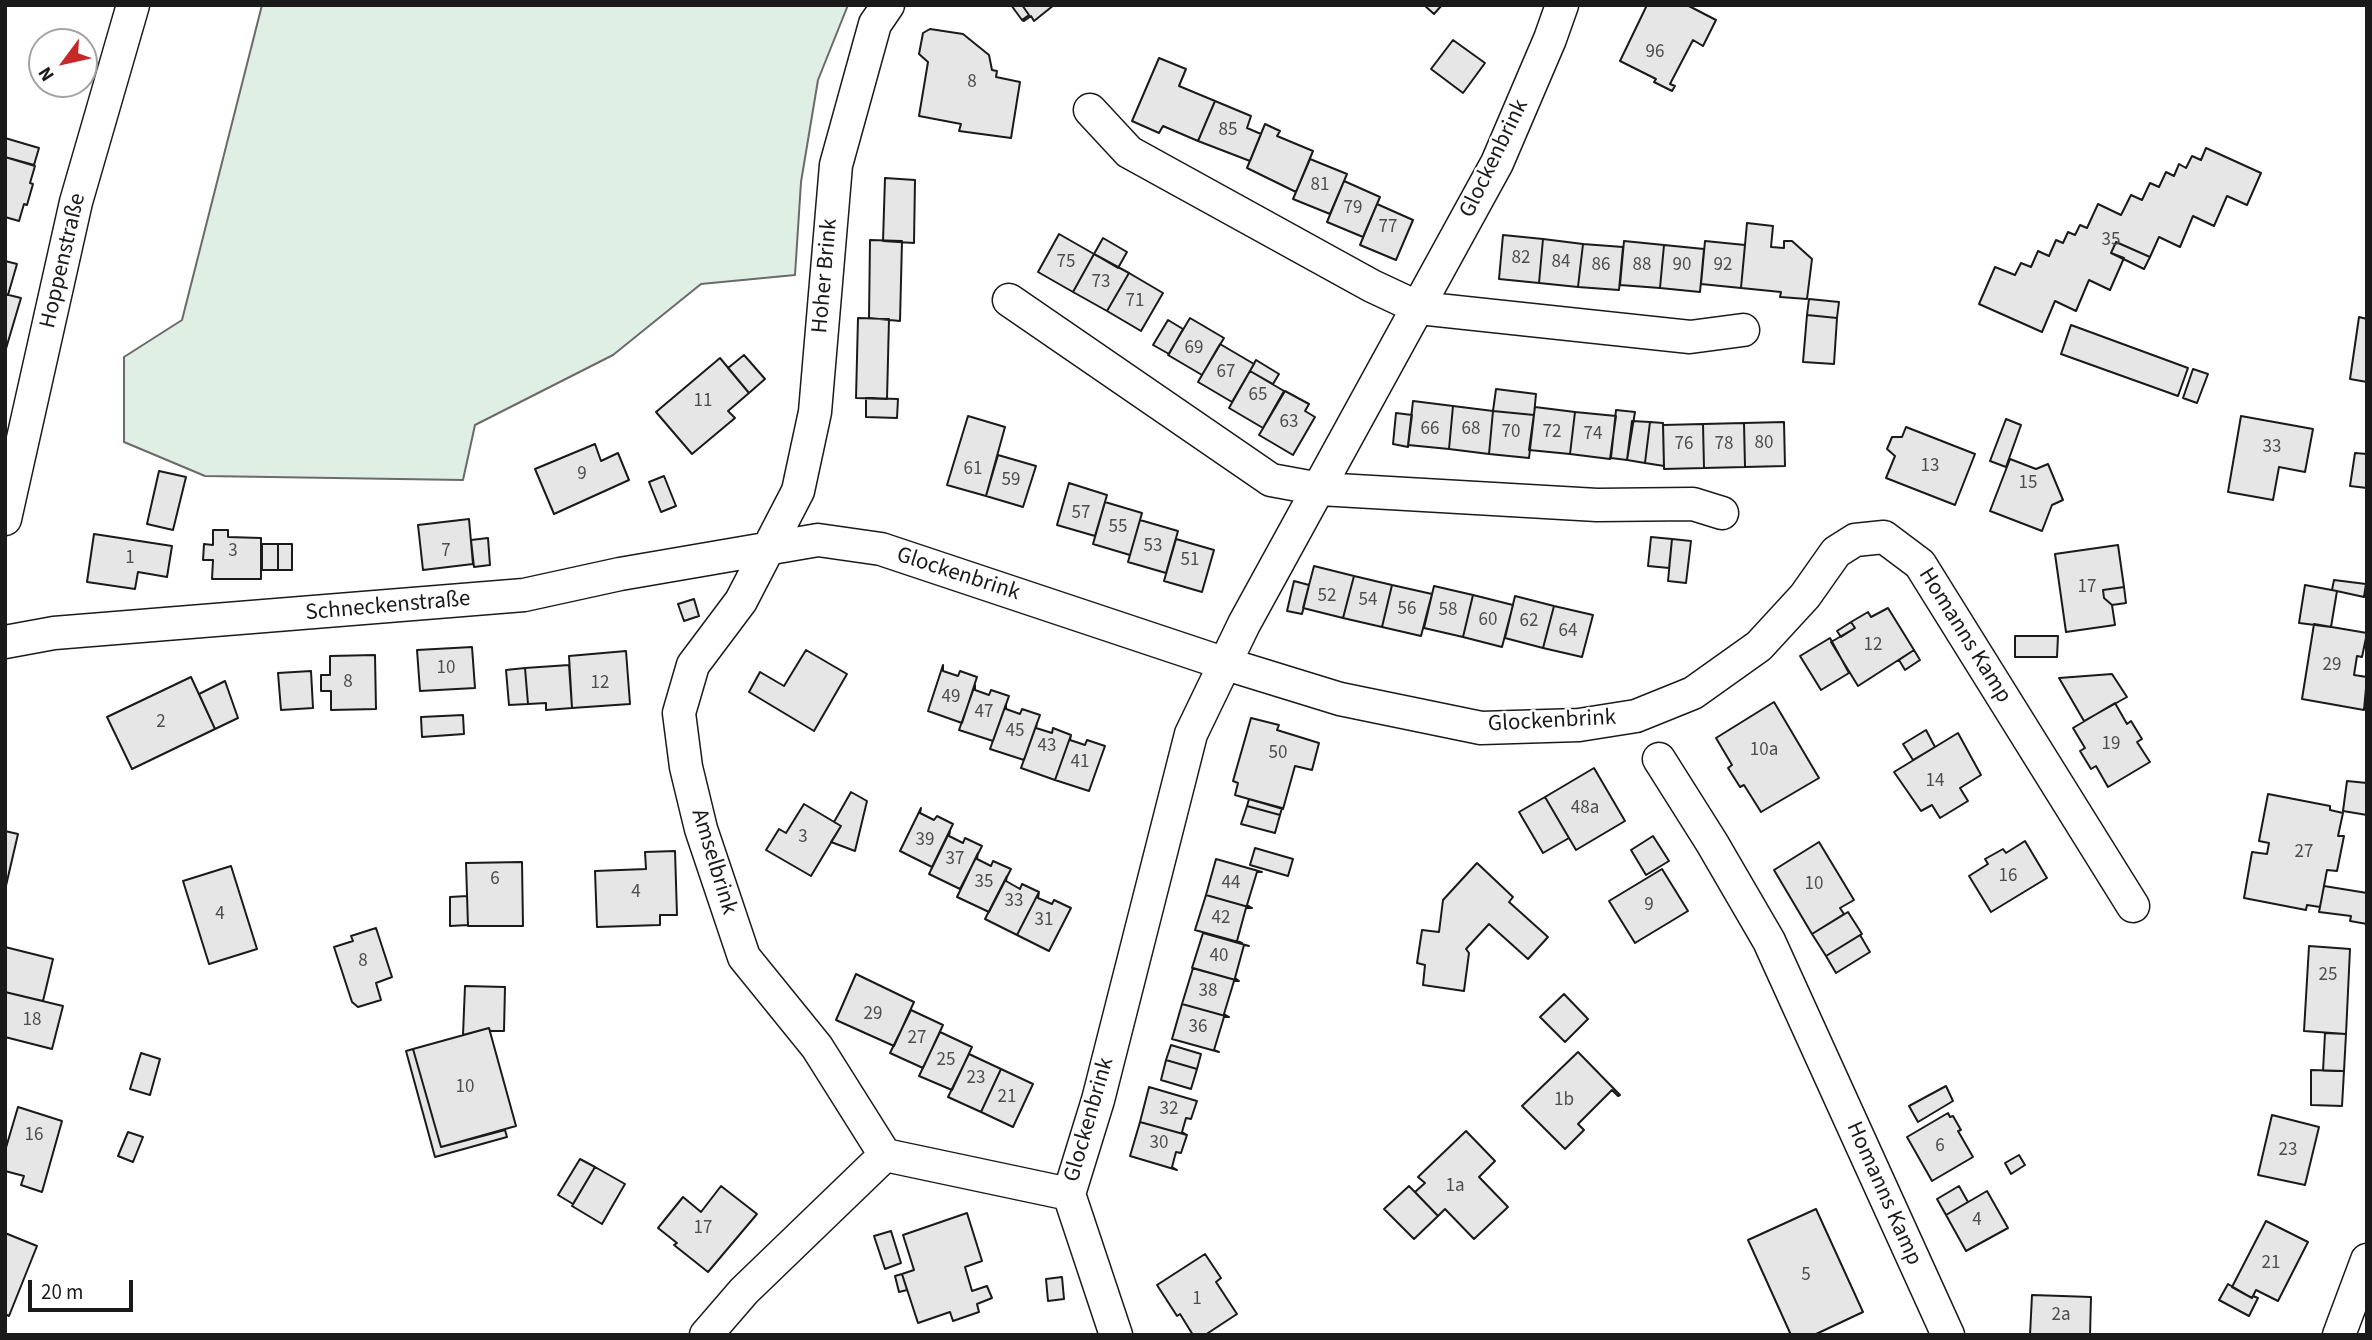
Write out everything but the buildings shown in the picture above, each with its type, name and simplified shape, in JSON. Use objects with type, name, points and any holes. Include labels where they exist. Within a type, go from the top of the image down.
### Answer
[{"type":"street","name":"Hoppenstraße","points":[[5,519],[76,202],[133,5]]},
{"type":"street","name":"Hoher Brink","points":[[768,547],[799,491],[815,412],[836,165],[875,24],[888,5]]},
{"type":"street","name":"Glockenbrink","points":[[885,1156],[1069,1194],[1098,1100],[1191,734],[1223,663],[1497,163],[1562,5]]},
{"type":"street","points":[[1090,110],[1129,152],[1373,286],[1419,308],[1690,337],[1743,330]]},
{"type":"street","points":[[1009,300],[1271,480],[1320,489],[1597,505],[1693,504],[1723,513]]},
{"type":"street","name":"Homanns Kamp","points":[[1636,716],[1693,693],[1759,646],[1805,596],[1836,552],[1855,540],[1884,537],[1920,564],[2133,906]]},
{"type":"street","name":"Glockenbrink","points":[[768,547],[818,540],[881,549],[1223,663],[1340,699],[1481,728],[1580,725],[1636,716]]},
{"type":"street","name":"Schneckenstraße","points":[[5,642],[54,632],[425,605],[524,595],[768,547]]},
{"type":"street","name":"Amselbrink","points":[[768,547],[741,601],[693,665],[679,713],[686,767],[701,829],[744,957],[817,1047],[885,1156]]},
{"type":"street","name":"Homanns Kamp","points":[[1659,759],[1769,941],[1948,1335]]},
{"type":"street","points":[[706,1335],[744,1290],[885,1156]]},
{"type":"street","points":[[1069,1194],[1116,1335]]},
{"type":"street","points":[[2339,1335],[2367,1261]]},
{"type":"green space","points":[[262,5],[848,5],[818,80],[801,182],[795,275],[701,284],[613,355],[475,425],[463,480],[205,476],[124,442],[124,357],[182,320]]}]
